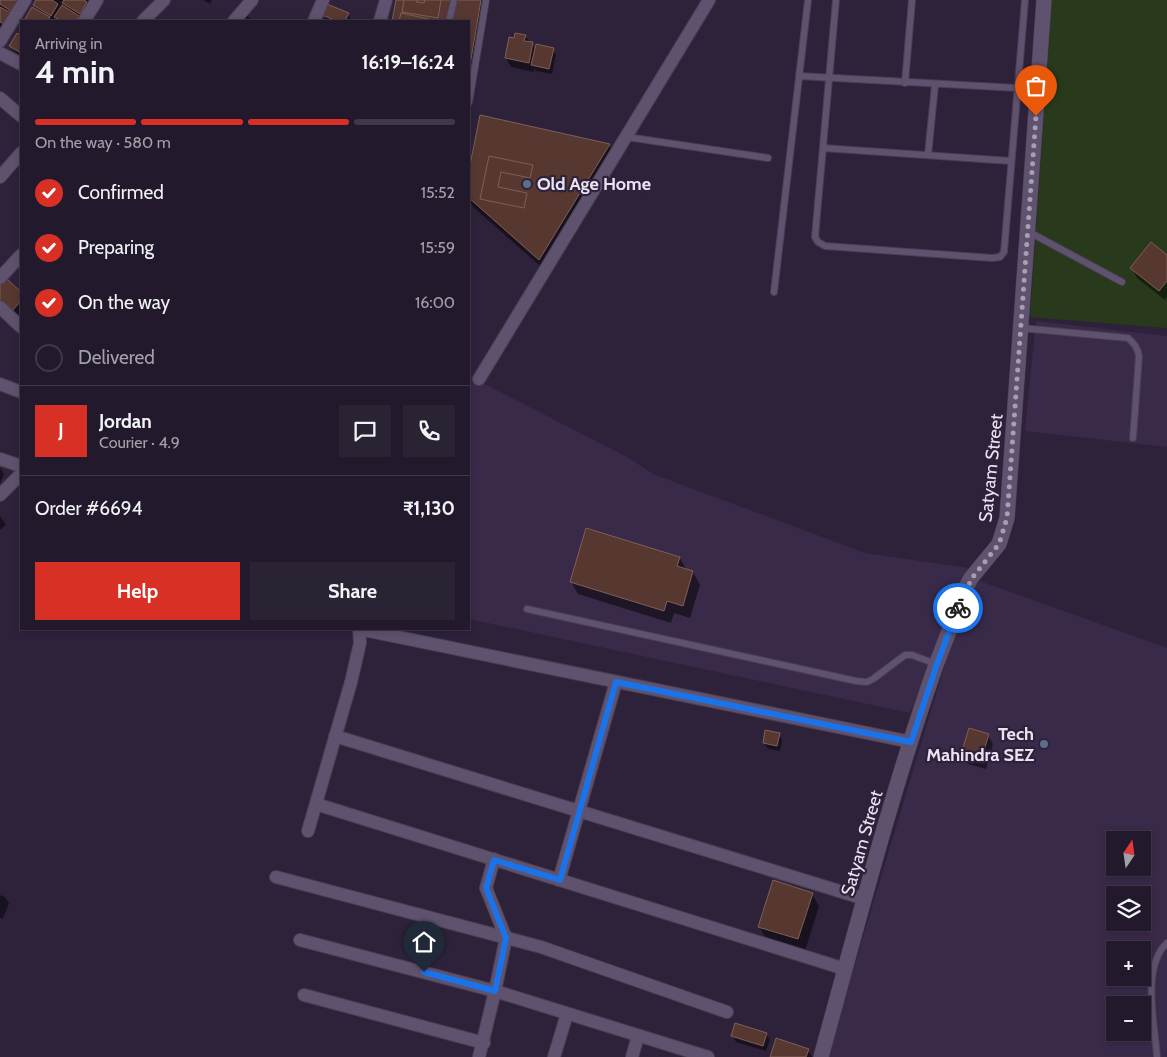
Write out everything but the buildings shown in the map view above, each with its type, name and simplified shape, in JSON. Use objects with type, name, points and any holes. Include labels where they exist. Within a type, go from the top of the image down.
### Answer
[{"type":"street","points":[[0,41],[25,0]]},
{"type":"street","points":[[85,20],[97,0]]},
{"type":"street","points":[[144,20],[164,0]]},
{"type":"street","points":[[235,20],[252,0]]},
{"type":"street","points":[[314,20],[323,0]]},
{"type":"street","points":[[380,20],[386,0]]},
{"type":"street","points":[[479,380],[710,0]]},
{"type":"street","name":"Satyam Street","points":[[821,1057],[911,742],[937,664],[966,587],[999,544],[1007,518],[1044,0]]},
{"type":"street","points":[[0,53],[20,63]]},
{"type":"street","points":[[0,98],[20,115]]},
{"type":"street","points":[[0,176],[20,154]]},
{"type":"street","points":[[0,278],[20,256]]},
{"type":"street","points":[[0,308],[20,326]]},
{"type":"street","points":[[0,384],[20,392]]},
{"type":"street","points":[[0,459],[20,466]]},
{"type":"street","points":[[0,495],[20,475]]},
{"type":"street","points":[[308,831],[336,736],[360,643],[359,630]]},
{"type":"street","points":[[364,630],[911,742]]},
{"type":"street","points":[[560,880],[616,682]]},
{"type":"street","points":[[336,736],[865,899]]},
{"type":"street","points":[[316,804],[845,969]]},
{"type":"street","points":[[480,1057],[506,938],[486,888],[494,860]]},
{"type":"street","points":[[276,877],[541,947],[727,1012]]},
{"type":"street","points":[[300,940],[495,991],[708,1057]]},
{"type":"street","points":[[304,995],[484,1043]]},
{"type":"street","points":[[554,1057],[567,1014]]},
{"type":"street","points":[[632,1057],[638,1036]]},
{"type":"lane","points":[[449,20],[454,0]]},
{"type":"lane","points":[[470,96],[486,0]]},
{"type":"lane","points":[[774,292],[808,0]]},
{"type":"lane","points":[[836,0],[816,237],[818,242],[825,246],[972,257],[1000,257],[1004,252],[1025,0]]},
{"type":"lane","points":[[905,82],[912,0]]},
{"type":"lane","points":[[799,76],[935,85],[1017,88]]},
{"type":"lane","points":[[928,155],[935,85]]},
{"type":"lane","points":[[627,137],[768,158]]},
{"type":"lane","points":[[823,148],[1011,161]]},
{"type":"lane","points":[[1028,232],[1122,282]]},
{"type":"lane","points":[[1021,328],[1128,338],[1134,343],[1138,349],[1139,356],[1133,438]]},
{"type":"lane","points":[[527,609],[856,682],[866,682],[874,679],[905,655],[912,655],[937,664]]},
{"type":"lane","points":[[1157,1057],[1151,979],[1157,957],[1167,943]]},
{"type":"shaded area","points":[[1036,321],[1167,336],[1167,447],[1025,431]]},
{"type":"shaded area","points":[[470,377],[627,457],[653,474],[865,553],[969,568],[910,713],[470,619]]},
{"type":"shaded area","name":"Tech Mahindra SEZ","points":[[971,578],[1167,648],[1167,1057],[827,1057]]},
{"type":"green space","points":[[1052,0],[1167,0],[1167,328],[1030,317]]},
{"type":"way so far","points":[[958,608],[966,587],[999,544],[1007,518],[1036,116]]},
{"type":"place","name":"Old Age Home","points":[[527,184]]},
{"type":"place","name":"Tech Mahindra SEZ","points":[[1044,744]]},
{"type":"route","points":[[424,972],[495,991],[506,938],[486,888],[494,860],[560,880],[616,682],[911,742],[958,608]]}]
